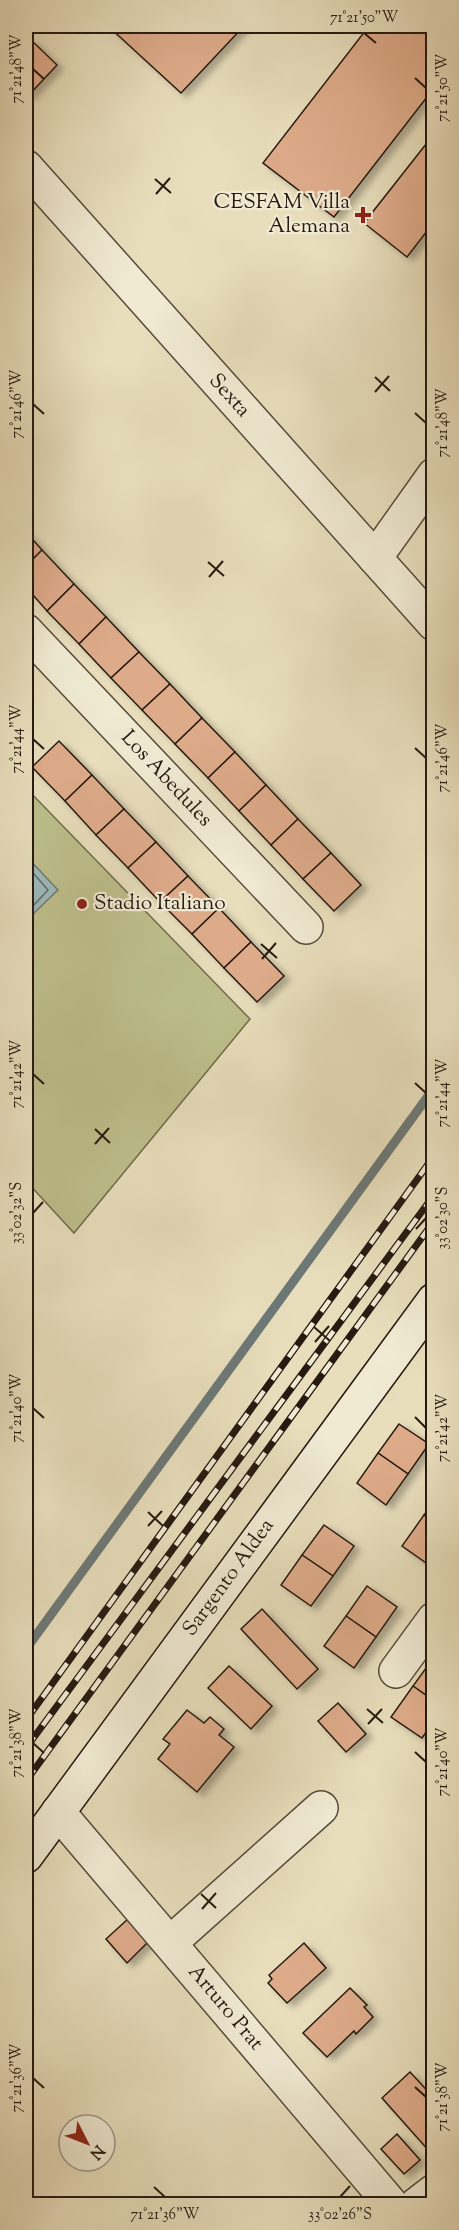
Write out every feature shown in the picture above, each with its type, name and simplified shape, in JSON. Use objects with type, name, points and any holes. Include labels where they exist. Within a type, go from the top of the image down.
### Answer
[{"type":"street","name":"Sexta","points":[[26,167],[434,624]]},
{"type":"street","points":[[375,558],[434,475]]},
{"type":"street","name":"Los Abedules","points":[[26,631],[306,927]]},
{"type":"street","name":"Sargento Aldea","points":[[26,1856],[434,1300]]},
{"type":"street","points":[[396,1671],[434,1619]]},
{"type":"street","points":[[170,1943],[321,1808]]},
{"type":"street","name":"Arturo Prat","points":[[58,1812],[391,2205]]},
{"type":"street","points":[[417,2205],[434,2191]]},
{"type":"green space","name":"Stadio Italiano","points":[[26,788],[250,1019],[74,1233],[26,1181]]},
{"type":"water","points":[[26,856],[58,890],[32,915],[26,909]]},
{"type":"building","points":[[108,26],[244,26],[181,93]]},
{"type":"building","points":[[369,26],[434,26],[434,88],[334,217],[263,163]]},
{"type":"building","points":[[30,39],[57,65],[26,98],[26,44]]},
{"type":"building","points":[[434,134],[434,222],[407,257],[364,223]]},
{"type":"building","points":[[26,532],[42,550],[26,566]]},
{"type":"building","points":[[42,550],[74,584],[47,611],[26,587],[26,566]]},
{"type":"building","points":[[74,584],[106,617],[79,644],[47,611]]},
{"type":"building","points":[[106,617],[139,652],[111,678],[79,644]]},
{"type":"building","points":[[139,652],[170,684],[142,710],[111,678]]},
{"type":"building","points":[[170,684],[202,718],[175,744],[142,710]]},
{"type":"building","points":[[202,718],[235,752],[208,778],[175,744]]},
{"type":"building","points":[[59,741],[92,775],[65,801],[32,767]]},
{"type":"building","points":[[235,752],[266,785],[239,811],[208,778]]},
{"type":"building","points":[[92,775],[124,809],[96,835],[65,801]]},
{"type":"building","points":[[266,785],[298,819],[271,845],[239,811]]},
{"type":"building","points":[[124,809],[156,842],[128,868],[96,835]]},
{"type":"building","points":[[298,819],[331,853],[303,879],[271,845]]},
{"type":"building","points":[[156,842],[188,876],[160,902],[128,868]]},
{"type":"building","points":[[331,853],[361,885],[334,911],[303,879]]},
{"type":"building","points":[[188,876],[219,908],[192,934],[160,902]]},
{"type":"building","points":[[219,908],[251,942],[224,968],[192,934]]},
{"type":"building","points":[[251,942],[284,976],[257,1002],[224,968]]},
{"type":"building","points":[[399,1424],[429,1444],[408,1474],[378,1453]]},
{"type":"building","points":[[378,1453],[408,1474],[386,1505],[357,1483]]},
{"type":"building","points":[[434,1501],[434,1523],[424,1515]]},
{"type":"building","points":[[424,1515],[434,1523],[432,1567],[402,1546]]},
{"type":"building","points":[[324,1525],[354,1546],[333,1576],[302,1555]]},
{"type":"building","points":[[302,1555],[333,1576],[311,1606],[281,1585]]},
{"type":"building","points":[[367,1586],[397,1607],[376,1637],[346,1616]]},
{"type":"building","points":[[262,1609],[318,1669],[297,1689],[241,1629]]},
{"type":"building","points":[[346,1616],[376,1637],[354,1668],[324,1646]]},
{"type":"building","points":[[434,1657],[434,1701],[413,1686]]},
{"type":"building","points":[[229,1666],[272,1706],[251,1729],[208,1688]]},
{"type":"building","points":[[413,1686],[434,1701],[434,1721],[422,1738],[391,1717]]},
{"type":"building","points":[[338,1703],[366,1734],[346,1752],[318,1721]]},
{"type":"building","points":[[187,1710],[204,1723],[210,1717],[224,1729],[219,1735],[234,1747],[197,1792],[158,1759],[170,1744],[163,1739]]},
{"type":"building","points":[[129,1918],[150,1940],[127,1963],[106,1939]]},
{"type":"building","points":[[304,1943],[326,1968],[287,2003],[268,1983],[272,1979],[269,1975]]},
{"type":"building","points":[[350,1988],[367,2005],[364,2007],[373,2017],[356,2034],[354,2031],[327,2057],[303,2033]]},
{"type":"building","points":[[410,2072],[434,2098],[434,2149],[430,2152],[382,2098]]},
{"type":"building","points":[[397,2134],[420,2160],[404,2174],[381,2149]]},
{"type":"waterway","points":[[26,1649],[434,1088]]},
{"type":"railway","points":[[26,1720],[434,1156]]},
{"type":"railway","points":[[26,1748],[434,1195]]},
{"type":"railway","points":[[26,1781],[434,1221]]},
{"type":"place","name":"CESFAM Villa Alemana","points":[[363,215]]},
{"type":"place","name":"Stadio Italiano","points":[[82,904]]}]
